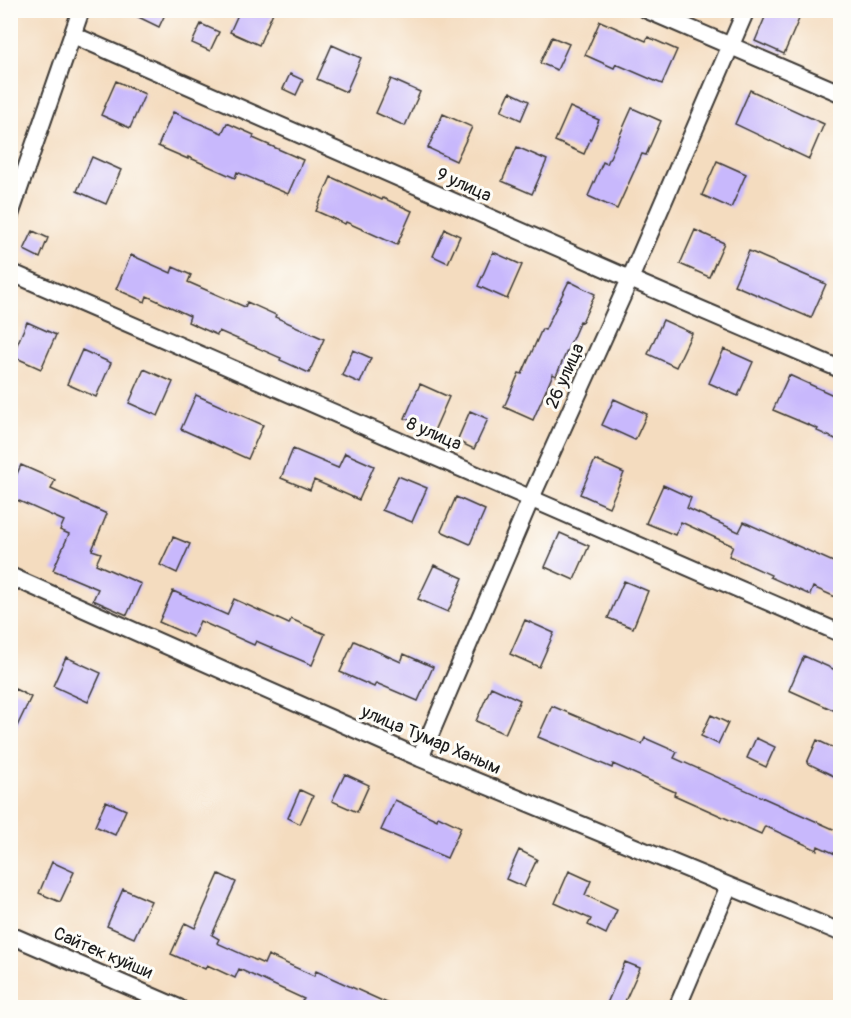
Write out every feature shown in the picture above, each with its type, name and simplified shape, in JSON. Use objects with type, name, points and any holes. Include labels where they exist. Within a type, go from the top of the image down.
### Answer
[{"type":"street","points":[[10,215],[81,10]]},
{"type":"street","points":[[647,10],[840,93]]},
{"type":"street","name":"26 улица","points":[[420,758],[531,498],[630,279],[746,10]]},
{"type":"street","name":"9 улица","points":[[73,35],[840,369]]},
{"type":"street","name":"8 улица","points":[[10,272],[840,633]]},
{"type":"street","name":"улица Тумар Ханым","points":[[10,576],[420,758],[840,932]]},
{"type":"street","points":[[677,1008],[729,886]]},
{"type":"street","name":"Сайтек куйши","points":[[10,935],[179,1008]]},
{"type":"building","points":[[124,10],[167,10],[159,27]]},
{"type":"building","points":[[240,10],[274,10],[259,45],[230,32]]},
{"type":"building","points":[[768,10],[779,10],[799,19],[784,54],[755,41]]},
{"type":"building","points":[[600,21],[646,41],[648,37],[677,50],[662,84],[616,64],[614,68],[585,55]]},
{"type":"building","points":[[201,24],[219,32],[210,51],[192,43]]},
{"type":"building","points":[[552,37],[569,44],[557,70],[540,63]]},
{"type":"building","points":[[332,45],[361,58],[346,92],[317,79]]},
{"type":"building","points":[[290,74],[303,80],[296,95],[283,89]]},
{"type":"building","points":[[391,79],[420,92],[405,126],[376,113]]},
{"type":"building","points":[[116,81],[145,94],[130,128],[101,115]]},
{"type":"building","points":[[750,90],[824,124],[809,159],[735,124]]},
{"type":"building","points":[[510,92],[529,101],[521,120],[501,111]]},
{"type":"building","points":[[570,107],[599,120],[584,154],[555,141]]},
{"type":"building","points":[[632,108],[661,121],[646,155],[642,154],[617,209],[588,196],[603,162],[607,164]]},
{"type":"building","points":[[173,112],[222,133],[227,123],[254,135],[253,138],[303,160],[288,194],[237,172],[235,178],[158,146]]},
{"type":"building","points":[[443,114],[472,127],[456,161],[428,148]]},
{"type":"building","points":[[517,147],[547,160],[532,194],[502,181]]},
{"type":"building","points":[[92,157],[121,170],[106,204],[77,191]]},
{"type":"building","points":[[717,161],[746,174],[731,208],[702,195]]},
{"type":"building","points":[[331,177],[412,211],[397,245],[316,211]]},
{"type":"building","points":[[445,229],[460,236],[448,263],[433,256]]},
{"type":"building","points":[[695,230],[724,243],[709,277],[680,264]]},
{"type":"building","points":[[33,231],[48,238],[40,258],[24,250]]},
{"type":"building","points":[[749,251],[826,284],[811,318],[734,285]]},
{"type":"building","points":[[493,252],[522,265],[507,299],[478,286]]},
{"type":"building","points":[[131,255],[171,273],[173,267],[191,275],[188,282],[245,307],[247,302],[324,339],[309,373],[219,331],[217,335],[188,322],[190,316],[147,296],[145,302],[116,289]]},
{"type":"building","points":[[569,281],[595,294],[582,322],[580,321],[556,376],[553,374],[533,420],[504,407],[519,373],[522,374],[542,329],[545,330]]},
{"type":"building","points":[[663,320],[692,333],[676,367],[648,354]]},
{"type":"building","points":[[27,322],[56,335],[41,369],[12,356]]},
{"type":"building","points":[[724,349],[753,362],[738,396],[709,383]]},
{"type":"building","points":[[82,350],[111,363],[96,397],[67,384]]},
{"type":"building","points":[[353,350],[371,358],[360,383],[342,375]]},
{"type":"building","points":[[144,369],[173,382],[158,416],[129,403]]},
{"type":"building","points":[[789,375],[840,398],[840,441],[773,410]]},
{"type":"building","points":[[420,384],[449,397],[434,431],[405,418]]},
{"type":"building","points":[[196,395],[263,425],[248,459],[181,429]]},
{"type":"building","points":[[614,399],[647,414],[635,440],[602,425]]},
{"type":"building","points":[[470,411],[488,419],[474,449],[457,441]]},
{"type":"building","points":[[293,449],[338,468],[345,453],[374,466],[359,500],[314,480],[310,490],[281,478]]},
{"type":"building","points":[[595,460],[624,473],[609,507],[580,494]]},
{"type":"building","points":[[21,465],[55,480],[51,489],[107,514],[92,550],[101,553],[96,564],[141,584],[127,615],[93,600],[98,589],[53,570],[69,534],[60,530],[64,521],[10,497],[10,489]]},
{"type":"building","points":[[398,476],[427,488],[412,522],[382,510]]},
{"type":"building","points":[[663,485],[691,498],[687,508],[739,532],[744,522],[840,565],[840,599],[813,587],[810,595],[770,577],[771,575],[729,556],[733,546],[681,522],[675,535],[646,523]]},
{"type":"building","points":[[456,497],[485,510],[470,544],[441,531]]},
{"type":"building","points":[[560,533],[589,546],[574,580],[545,567]]},
{"type":"building","points":[[173,537],[190,544],[177,573],[160,565]]},
{"type":"building","points":[[434,565],[463,578],[448,612],[418,599]]},
{"type":"building","points":[[624,581],[648,591],[633,628],[608,618]]},
{"type":"building","points":[[173,591],[227,615],[234,599],[289,624],[291,619],[325,634],[312,665],[256,641],[254,645],[200,621],[193,637],[159,622]]},
{"type":"building","points":[[525,620],[554,633],[539,667],[510,654]]},
{"type":"building","points":[[354,641],[401,662],[404,654],[433,667],[418,701],[376,683],[374,687],[340,672]]},
{"type":"building","points":[[804,656],[840,672],[840,713],[789,690]]},
{"type":"building","points":[[66,657],[101,673],[88,702],[53,686]]},
{"type":"building","points":[[491,687],[520,700],[505,734],[476,721]]},
{"type":"building","points":[[15,689],[31,697],[10,741],[10,699]]},
{"type":"building","points":[[552,706],[642,744],[645,738],[677,752],[674,758],[840,832],[840,856],[818,846],[817,850],[765,826],[761,834],[674,795],[675,792],[613,764],[612,768],[538,737]]},
{"type":"building","points":[[711,715],[728,723],[718,744],[701,736]]},
{"type":"building","points":[[756,738],[775,747],[766,767],[747,758]]},
{"type":"building","points":[[817,740],[840,751],[840,779],[807,763]]},
{"type":"building","points":[[345,774],[369,785],[357,812],[332,801]]},
{"type":"building","points":[[300,790],[313,796],[300,824],[288,818]]},
{"type":"building","points":[[395,800],[437,820],[438,816],[461,827],[447,858],[381,830]]},
{"type":"building","points":[[106,801],[126,810],[115,835],[95,826]]},
{"type":"building","points":[[519,850],[537,859],[524,887],[506,879]]},
{"type":"building","points":[[52,862],[74,872],[60,902],[39,893]]},
{"type":"building","points":[[569,871],[591,881],[585,895],[617,910],[606,934],[588,925],[591,919],[555,903]]},
{"type":"building","points":[[219,874],[236,882],[212,935],[219,939],[217,943],[264,964],[268,955],[314,976],[316,971],[398,1008],[316,1008],[302,1001],[304,999],[239,969],[235,978],[207,965],[205,969],[171,954],[185,923],[195,928]]},
{"type":"building","points":[[123,889],[151,901],[134,938],[107,926]]},
{"type":"building","points":[[625,962],[640,968],[622,1008],[605,1008]]}]
